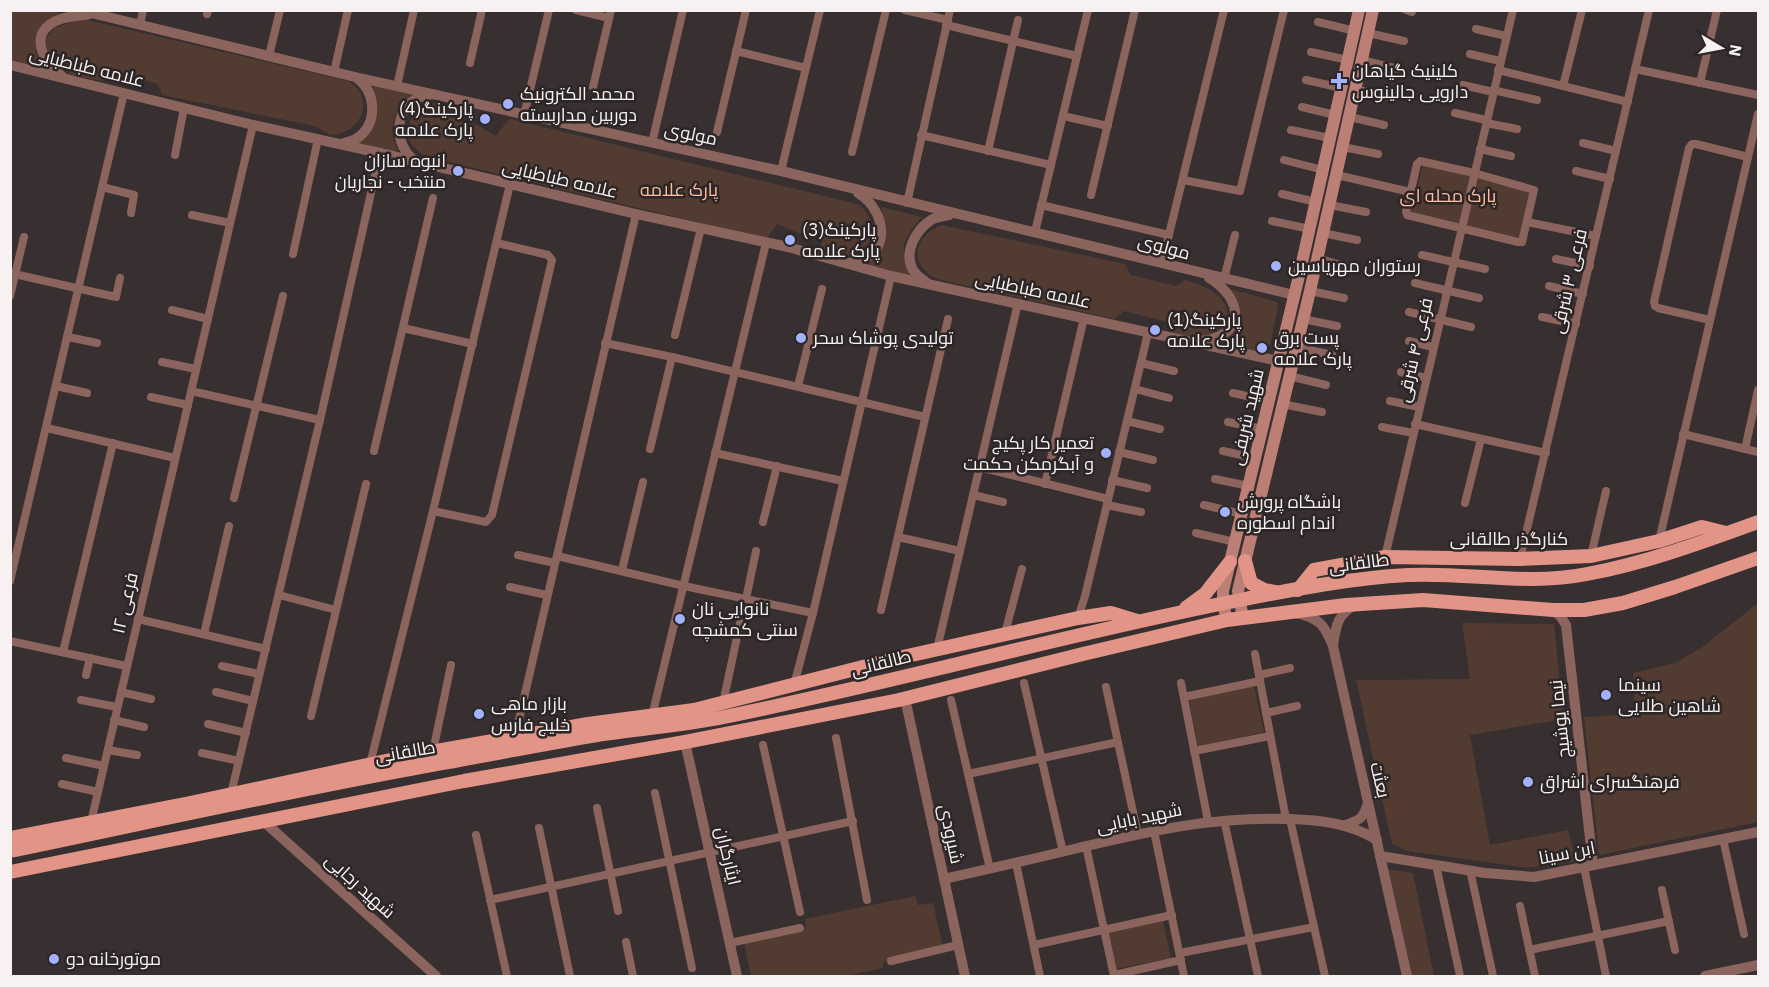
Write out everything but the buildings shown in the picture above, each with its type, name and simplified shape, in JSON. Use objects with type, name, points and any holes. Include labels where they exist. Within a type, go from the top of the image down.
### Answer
[{"type":"main road","name":"شهید شریفی","points":[[1227,621],[1223,591],[1310,229],[1359,10]]},
{"type":"main road","name":"شهید شریفی","points":[[1243,618],[1238,591],[1374,10]]},
{"type":"main road","points":[[1317,196],[1331,199]]},
{"type":"main road","points":[[1241,516],[1242,522],[1246,525],[1254,522]]},
{"type":"main road","name":"طالقانی","points":[[10,851],[376,775],[603,735],[680,725],[792,703],[1138,621],[1240,600],[1344,582],[1411,575],[1517,580],[1553,579],[1588,574],[1659,556],[1758,522]]},
{"type":"main road","name":"کنارگذر طالقانی","points":[[1292,591],[1314,570],[1342,563],[1385,557],[1520,559],[1591,556],[1659,541],[1702,527],[1726,533]]},
{"type":"main road","points":[[10,872],[478,778],[685,742],[905,699],[1083,654],[1243,618],[1357,604],[1423,600],[1553,610],[1584,610],[1623,603],[1758,558]]},
{"type":"main road","points":[[1245,561],[1251,583],[1264,590],[1292,591]]},
{"type":"main road","points":[[1178,613],[1205,594],[1230,562]]},
{"type":"main road","points":[[10,838],[433,751],[557,729],[694,710],[937,649],[1078,618],[1111,613],[1138,621]]},
{"type":"main road","points":[[557,729],[603,735]]},
{"type":"street","name":"مولوی","points":[[79,10],[397,87],[781,171],[1294,295]]},
{"type":"street","points":[[140,25],[143,10]]},
{"type":"street","points":[[269,56],[280,10]]},
{"type":"street","points":[[334,72],[348,10]]},
{"type":"street","points":[[397,87],[414,10]]},
{"type":"street","points":[[470,63],[482,10]]},
{"type":"street","points":[[524,115],[549,10]]},
{"type":"street","points":[[576,10],[610,14],[593,87]]},
{"type":"street","points":[[652,143],[683,10]]},
{"type":"street","points":[[717,132],[746,10]]},
{"type":"street","points":[[781,171],[820,10]]},
{"type":"street","points":[[852,152],[886,10]]},
{"type":"street","points":[[905,10],[948,18],[1014,41],[1077,56]]},
{"type":"street","points":[[1035,232],[1088,10]]},
{"type":"street","points":[[1091,195],[1135,10]]},
{"type":"street","points":[[1162,263],[1224,10]]},
{"type":"street","points":[[1182,180],[1240,191],[1284,10]]},
{"type":"street","name":"فرعی ۴ شرقی","points":[[1385,557],[1513,10]]},
{"type":"street","points":[[1563,86],[1582,10]]},
{"type":"street","name":"فرعی ۳ شرقی","points":[[1520,559],[1649,10]]},
{"type":"street","points":[[1700,83],[1717,10]]},
{"type":"street","points":[[70,80],[48,63],[41,51],[41,39],[47,28],[61,19],[92,14]]},
{"type":"street","points":[[907,203],[948,18]]},
{"type":"street","points":[[988,151],[1018,20]]},
{"type":"street","points":[[1318,22],[1354,31]]},
{"type":"street","points":[[1476,29],[1506,36]]},
{"type":"street","points":[[1368,33],[1404,41]]},
{"type":"street","points":[[736,51],[806,68]]},
{"type":"street","points":[[1311,52],[1348,60]]},
{"type":"street","points":[[1470,54],[1499,66],[1563,86],[1628,102]]},
{"type":"street","points":[[1362,60],[1398,69]]},
{"type":"street","name":"علامه طباطبایی","points":[[10,65],[253,125],[636,214],[798,249],[891,276],[1278,361]]},
{"type":"street","points":[[1635,69],[1758,95]]},
{"type":"street","points":[[342,144],[356,138],[367,128],[372,117],[371,96],[367,88],[355,77]]},
{"type":"street","points":[[1306,80],[1342,88]]},
{"type":"street","points":[[1463,85],[1537,100]]},
{"type":"street","points":[[1356,89],[1391,98]]},
{"type":"street","points":[[11,580],[124,93]]},
{"type":"street","points":[[417,162],[404,151],[401,145],[399,136],[402,118],[406,108],[416,98],[433,94]]},
{"type":"street","points":[[1302,107],[1335,115]]},
{"type":"street","points":[[174,155],[184,108]]},
{"type":"street","points":[[1455,113],[1517,129]]},
{"type":"street","points":[[1659,541],[1758,114]]},
{"type":"street","points":[[1063,116],[1107,126]]},
{"type":"street","points":[[1350,117],[1384,125]]},
{"type":"street","name":"فرعی ۱۲","points":[[91,822],[253,125]]},
{"type":"street","points":[[1291,130],[1330,138]]},
{"type":"street","points":[[921,135],[1051,165]]},
{"type":"street","points":[[292,254],[318,139]]},
{"type":"street","points":[[1583,143],[1616,151]]},
{"type":"street","points":[[1710,320],[1658,308],[1654,302],[1689,148],[1692,144],[1696,144],[1748,157]]},
{"type":"street","points":[[1343,147],[1378,154]]},
{"type":"street","points":[[1480,149],[1511,156]]},
{"type":"street","points":[[231,794],[320,420],[380,153]]},
{"type":"street","points":[[1284,160],[1323,170]]},
{"type":"street","points":[[1420,161],[1474,173],[1534,190],[1522,242],[1407,215],[1410,192],[1417,164],[1420,161]]},
{"type":"street","points":[[1576,171],[1610,178]]},
{"type":"street","points":[[1337,175],[1410,192]]},
{"type":"street","points":[[370,764],[433,511],[510,184]]},
{"type":"street","points":[[102,187],[134,195],[131,213]]},
{"type":"street","points":[[845,263],[869,257],[878,247],[881,238],[880,220],[872,205],[848,189]]},
{"type":"street","points":[[1282,194],[1317,196]]},
{"type":"street","points":[[374,451],[433,198]]},
{"type":"street","points":[[1331,199],[1366,212]]},
{"type":"street","points":[[1041,205],[1169,235]]},
{"type":"street","points":[[515,737],[636,214]]},
{"type":"street","points":[[928,284],[913,270],[911,265],[910,249],[913,240],[932,219],[952,214]]},
{"type":"street","points":[[192,215],[230,223]]},
{"type":"street","points":[[1272,221],[1310,229]]},
{"type":"street","points":[[1527,222],[1596,236]]},
{"type":"street","points":[[675,335],[701,228]]},
{"type":"street","points":[[1323,233],[1357,240]]},
{"type":"street","points":[[1224,279],[1235,235]]},
{"type":"street","points":[[10,296],[13,273],[24,237]]},
{"type":"street","points":[[433,511],[486,522],[492,515],[522,388],[552,260],[548,255],[496,243]]},
{"type":"street","points":[[652,716],[765,243]]},
{"type":"street","points":[[1422,255],[1485,269]]},
{"type":"street","points":[[1317,258],[1351,268]]},
{"type":"street","points":[[1556,259],[1590,266]]},
{"type":"street","points":[[13,273],[116,297],[120,278]]},
{"type":"street","points":[[1186,341],[1220,336],[1236,319],[1231,298],[1220,286],[1203,274]]},
{"type":"street","points":[[794,685],[813,613],[891,276]]},
{"type":"street","points":[[1415,283],[1479,298]]},
{"type":"street","points":[[1549,286],[1583,294]]},
{"type":"street","points":[[798,386],[822,289]]},
{"type":"street","points":[[1310,291],[1344,298]]},
{"type":"street","points":[[234,498],[283,296]]},
{"type":"street","points":[[937,649],[1018,303]]},
{"type":"street","points":[[172,310],[208,319]]},
{"type":"street","points":[[1409,312],[1471,327]]},
{"type":"street","points":[[1542,317],[1576,324]]},
{"type":"street","points":[[1045,483],[1084,318]]},
{"type":"street","points":[[881,610],[948,319]]},
{"type":"street","points":[[1303,319],[1336,326]]},
{"type":"street","points":[[404,328],[473,344]]},
{"type":"street","points":[[1078,618],[1148,333]]},
{"type":"street","points":[[68,336],[97,344]]},
{"type":"street","points":[[1409,341],[1433,347]]},
{"type":"street","points":[[605,343],[926,417]]},
{"type":"street","points":[[1296,347],[1332,355]]},
{"type":"street","points":[[650,449],[672,357]]},
{"type":"street","points":[[162,362],[196,369]]},
{"type":"street","points":[[1141,363],[1174,370]]},
{"type":"street","points":[[1401,372],[1426,378]]},
{"type":"street","points":[[1289,376],[1326,385]]},
{"type":"street","points":[[56,386],[87,393]]},
{"type":"street","points":[[1135,389],[1169,398]]},
{"type":"street","points":[[1745,449],[1758,390]]},
{"type":"street","points":[[191,391],[320,420]]},
{"type":"street","points":[[1233,393],[1269,401]]},
{"type":"street","points":[[151,397],[188,405]]},
{"type":"street","points":[[1390,401],[1419,407]]},
{"type":"street","points":[[1282,404],[1322,412]]},
{"type":"street","points":[[1127,421],[1160,429]]},
{"type":"street","points":[[1228,422],[1262,429]]},
{"type":"street","points":[[1382,427],[1414,428],[1546,453]]},
{"type":"street","points":[[47,428],[176,458]]},
{"type":"street","points":[[1683,434],[1758,452]]},
{"type":"street","points":[[1465,504],[1481,439]]},
{"type":"street","points":[[63,652],[113,443]]},
{"type":"street","points":[[1223,451],[1256,458]]},
{"type":"street","points":[[1119,452],[1153,460]]},
{"type":"street","points":[[715,453],[843,481]]},
{"type":"street","points":[[763,522],[777,466]]},
{"type":"street","points":[[979,467],[1045,483],[1141,512]]},
{"type":"street","points":[[1215,479],[1249,486]]},
{"type":"street","points":[[1112,480],[1147,488]]},
{"type":"street","points":[[622,570],[642,482]]},
{"type":"street","points":[[311,716],[366,484]]},
{"type":"street","points":[[1591,556],[1605,491]]},
{"type":"street","points":[[973,495],[1003,502]]},
{"type":"street","points":[[1204,505],[1241,516]]},
{"type":"street","points":[[204,634],[229,526]]},
{"type":"street","points":[[1196,533],[1235,542]]},
{"type":"street","points":[[898,537],[960,551]]},
{"type":"street","points":[[746,599],[756,552]]},
{"type":"street","points":[[518,555],[622,570],[684,586],[813,613]]},
{"type":"street","points":[[1005,633],[1022,569]]},
{"type":"street","points":[[510,587],[548,595]]},
{"type":"street","points":[[279,595],[336,610]]},
{"type":"street","points":[[1333,646],[1335,631],[1341,615],[1357,604]]},
{"type":"street","name":"نیما یوشیج","points":[[1553,610],[1566,625],[1588,866]]},
{"type":"street","name":"بعثت","points":[[1294,612],[1319,621],[1333,646],[1407,976]]},
{"type":"street","points":[[138,619],[266,649]]},
{"type":"street","points":[[723,703],[740,623]]},
{"type":"street","points":[[10,641],[126,666]]},
{"type":"street","points":[[1255,654],[1288,819],[1325,976]]},
{"type":"street","points":[[86,675],[90,657]]},
{"type":"street","points":[[433,751],[451,665]]},
{"type":"street","points":[[222,666],[259,675]]},
{"type":"street","points":[[1184,697],[1290,669]]},
{"type":"street","points":[[1024,683],[1063,852]]},
{"type":"street","points":[[1181,683],[1208,821]]},
{"type":"street","points":[[1106,687],[1138,835]]},
{"type":"street","points":[[121,692],[151,699]]},
{"type":"street","points":[[216,692],[253,701]]},
{"type":"street","name":"شیرودی","points":[[905,699],[965,976]]},
{"type":"street","points":[[81,700],[117,708]]},
{"type":"street","points":[[951,700],[990,868]]},
{"type":"street","points":[[1266,713],[1298,706]]},
{"type":"street","points":[[114,720],[144,727]]},
{"type":"street","points":[[208,724],[246,733]]},
{"type":"street","points":[[1194,751],[1270,736]]},
{"type":"street","points":[[836,738],[867,900]]},
{"type":"street","name":"ایثارگران","points":[[685,742],[737,976]]},
{"type":"street","points":[[968,774],[1118,742]]},
{"type":"street","points":[[764,745],[800,912]]},
{"type":"street","points":[[108,750],[137,755]]},
{"type":"street","points":[[201,753],[239,761]]},
{"type":"street","points":[[66,758],[104,766]]},
{"type":"street","points":[[62,784],[98,792]]},
{"type":"street","points":[[655,793],[692,968]]},
{"type":"street","points":[[1344,825],[1359,820],[1365,813],[1368,802]]},
{"type":"street","points":[[597,808],[618,911]]},
{"type":"street","name":"شهید بابایی","points":[[944,879],[1154,831],[1208,821],[1254,818],[1344,825],[1364,832],[1377,840]]},
{"type":"street","name":"شهید رجایی","points":[[262,820],[436,976]]},
{"type":"street","points":[[1224,820],[1258,976]]},
{"type":"street","points":[[490,900],[853,821]]},
{"type":"street","points":[[538,828],[570,976]]},
{"type":"street","points":[[1154,831],[1184,976]]},
{"type":"street","name":"ابن سینا","points":[[1380,856],[1534,877],[1758,832]]},
{"type":"street","points":[[476,835],[507,976]]},
{"type":"street","points":[[1723,839],[1744,934]]},
{"type":"street","points":[[1086,846],[1114,976],[1250,939],[1314,927]]},
{"type":"street","points":[[1016,863],[1040,976]]},
{"type":"street","points":[[1436,865],[1460,976]]},
{"type":"street","points":[[1588,866],[1606,976]]},
{"type":"street","points":[[1470,870],[1493,976]]},
{"type":"street","points":[[1662,890],[1675,950]]},
{"type":"street","points":[[1520,906],[1535,976]]},
{"type":"street","points":[[1034,945],[1172,915]]},
{"type":"street","points":[[1529,950],[1669,921]]},
{"type":"street","points":[[730,943],[800,928]]},
{"type":"street","points":[[626,942],[633,976]]},
{"type":"street","points":[[891,961],[958,945]]},
{"type":"street","points":[[1705,976],[1758,965]]},
{"type":"green space","points":[[13,11],[47,11],[63,14],[36,42],[36,52],[46,70],[11,60]]},
{"type":"green space","points":[[87,20],[348,81],[357,88],[362,97],[362,114],[350,129],[330,135],[315,126],[162,95],[158,84],[113,73],[102,81],[72,75],[48,56],[45,40],[54,28]]},
{"type":"green space","points":[[371,86],[411,93],[412,96],[400,107],[394,120],[393,135],[398,150],[396,152],[359,143],[376,101]]},
{"type":"green space","name":"پارک علامه","points":[[435,103],[459,108],[458,119],[479,126],[496,136],[511,119],[857,204],[864,209],[871,223],[870,239],[867,246],[860,252],[848,256],[836,255],[819,251],[822,240],[777,224],[767,238],[428,157],[414,148],[408,136],[408,130],[412,116],[417,109]]},
{"type":"green space","name":"پارک محله ای","points":[[1423,164],[1531,192],[1520,238],[1410,213]]},
{"type":"green space","points":[[882,207],[922,217],[904,244],[909,276],[868,266],[885,238],[886,226]]},
{"type":"green space","points":[[942,225],[1125,264],[1131,275],[1176,286],[1185,280],[1205,287],[1219,296],[1226,307],[1227,317],[1223,326],[1212,333],[1195,336],[1173,334],[1168,322],[1124,311],[1115,319],[937,279],[921,266],[918,250],[925,236]]},
{"type":"green space","points":[[1227,288],[1277,302],[1270,346],[1257,343],[1255,353],[1216,343],[1231,334],[1236,335],[1231,333],[1240,305]]},
{"type":"green space","points":[[1758,603],[1758,822],[1599,855],[1584,717],[1635,714],[1633,673],[1675,663],[1701,648]]},
{"type":"green space","points":[[1462,623],[1554,624],[1564,719],[1470,735],[1490,845],[1568,830],[1576,861],[1527,868],[1408,851],[1392,844],[1356,680],[1470,679]]},
{"type":"green space","points":[[1254,686],[1264,732],[1198,747],[1189,699]]},
{"type":"green space","points":[[1387,869],[1413,873],[1434,976],[1411,976]]},
{"type":"green space","points":[[915,896],[918,905],[933,903],[943,948],[883,962],[883,968],[847,976],[751,976],[744,943],[806,927],[805,919]]},
{"type":"green space","points":[[1163,921],[1171,958],[1116,969],[1108,933]]},
{"type":"place","name":"کلینیک گیاهان دارویی جالینوس","points":[[1339,81]]},
{"type":"place","name":"محمد الکترونیک دوربین مداربسته","points":[[508,104]]},
{"type":"place","name":"پارکینگ(4) پارک علامه","points":[[485,119]]},
{"type":"place","name":"انبوه سازان منتخب - نجاریان","points":[[458,171]]},
{"type":"place","name":"پارکینگ(3) پارک علامه","points":[[790,240]]},
{"type":"place","name":"رستوران مهریاسین","points":[[1276,266]]},
{"type":"place","name":"پارکینگ(1) پارک علامه","points":[[1155,330]]},
{"type":"place","name":"تولیدی پوشاک سحر","points":[[801,338]]},
{"type":"place","name":"پست برق پارک علامه","points":[[1262,348]]},
{"type":"place","name":"تعمیر کار پکیج و آبگرمکن حکمت","points":[[1106,453]]},
{"type":"place","name":"باشگاه پرورش اندام اسطوره","points":[[1225,512]]},
{"type":"place","name":"نانوایی نان سنتی کمشچه","points":[[680,619]]},
{"type":"place","name":"سینما شاهین طلایی","points":[[1606,695]]},
{"type":"place","name":"بازار ماهی خلیج فارس","points":[[479,714]]},
{"type":"place","name":"فرهنگسرای اشراق","points":[[1528,782]]},
{"type":"place","name":"موتورخانه دو","points":[[54,959]]}]
